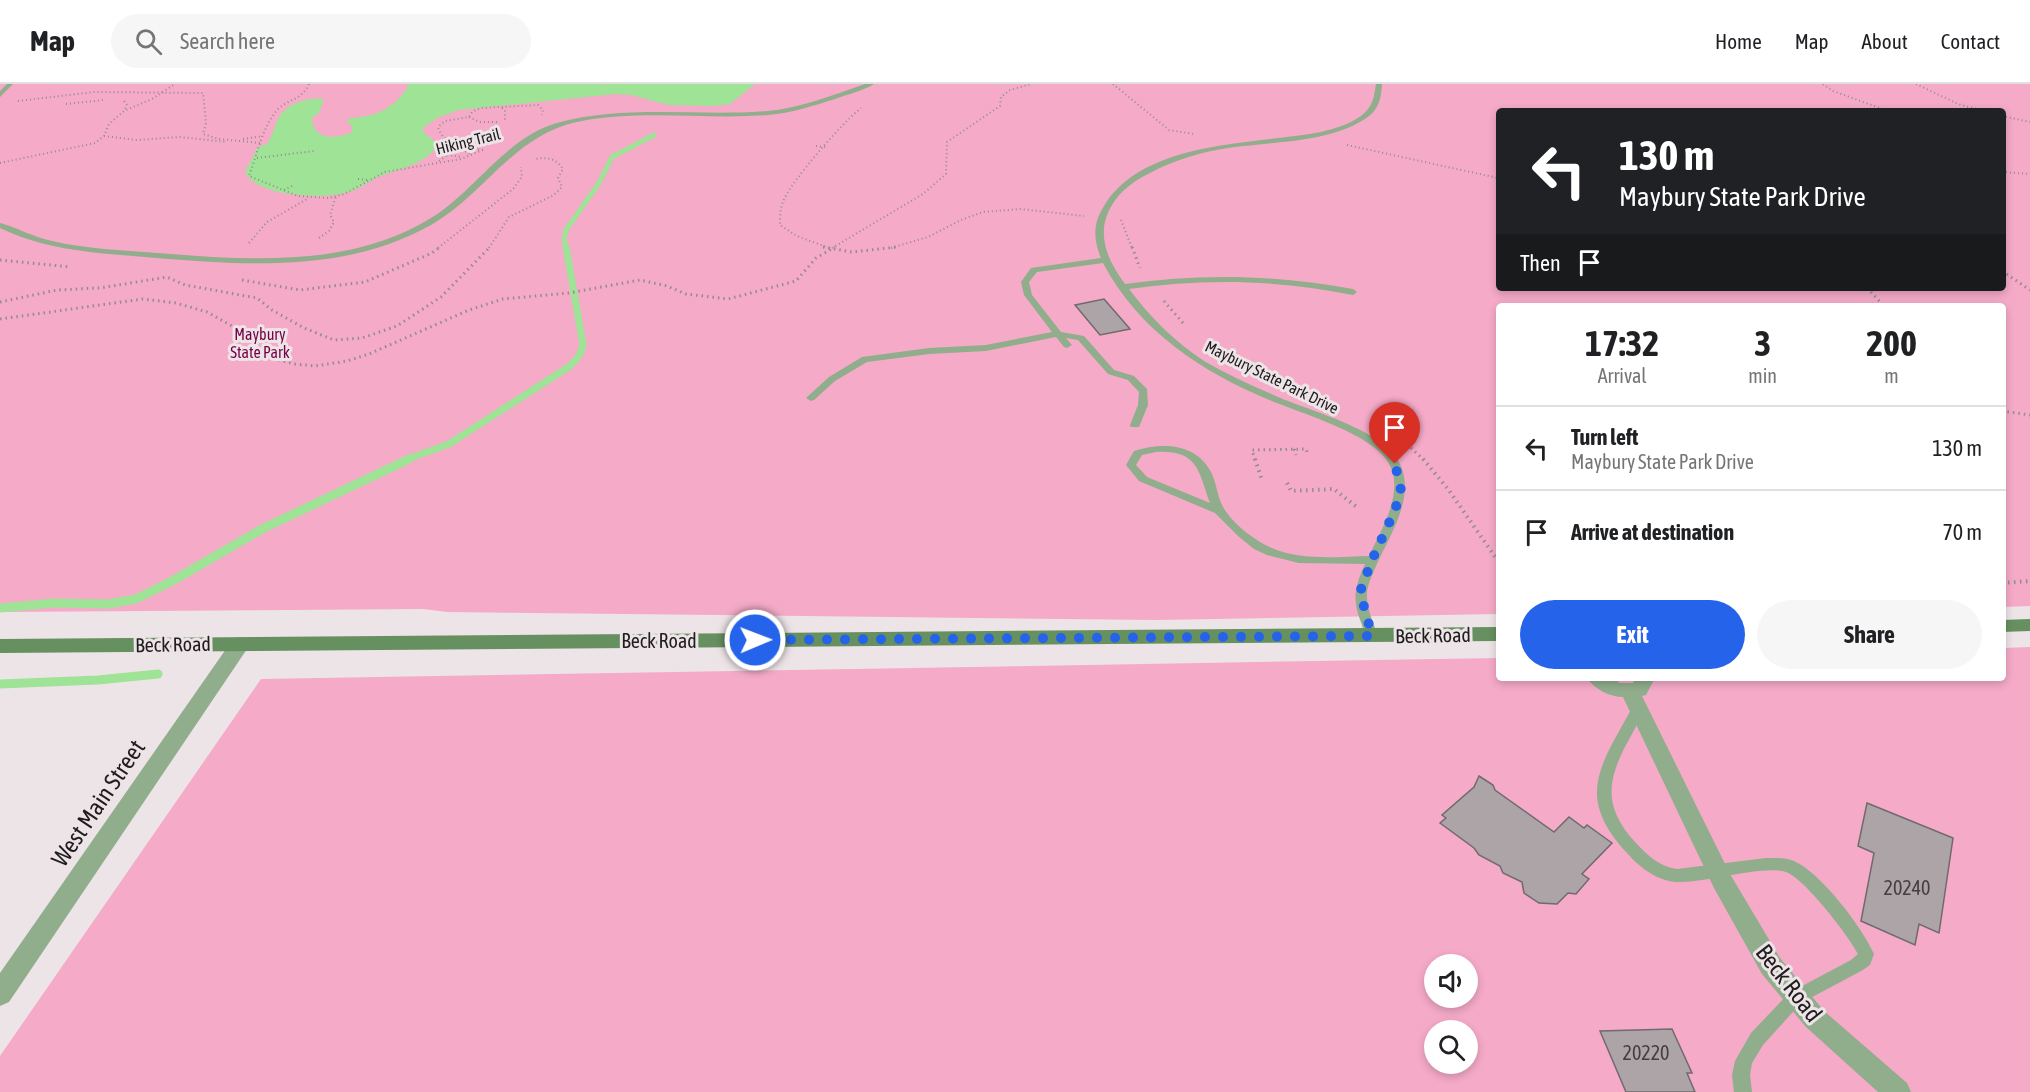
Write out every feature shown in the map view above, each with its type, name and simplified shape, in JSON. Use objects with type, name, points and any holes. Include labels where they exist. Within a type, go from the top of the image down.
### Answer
[{"type":"main road","points":[[2006,626],[2030,625]]},
{"type":"main road","name":"Beck Road","points":[[0,646],[1496,634]]},
{"type":"street","name":"West Main Street","points":[[0,994],[240,644]]},
{"type":"street","points":[[1602,681],[1616,690],[1637,692]]},
{"type":"street","name":"Beck Road","points":[[1637,692],[1718,871],[1750,933],[1771,966],[1795,998],[1837,1040],[1898,1092]]},
{"type":"lane","points":[[0,95],[10,84]]},
{"type":"lane","points":[[0,225],[14,232],[56,244],[109,252],[234,261],[336,255],[365,249],[428,224],[458,204],[526,141],[554,126],[607,114],[772,112],[816,102],[870,84]]},
{"type":"lane","name":"Maybury State Park Drive","points":[[1372,636],[1360,595],[1401,490],[1398,472],[1390,456],[1360,434],[1270,397],[1213,369],[1163,333],[1123,287],[1105,260],[1098,236],[1101,217],[1111,199],[1126,185],[1158,166],[1202,152],[1314,135],[1345,127],[1360,120],[1374,107],[1380,95],[1379,84]]},
{"type":"lane","points":[[1067,345],[1028,295],[1025,282],[1034,270],[1105,260]]},
{"type":"lane","points":[[1123,287],[1197,278],[1244,277],[1286,280],[1353,292]]},
{"type":"lane","points":[[811,398],[832,379],[865,359],[929,351],[986,348],[1058,334],[1081,338],[1111,372],[1131,378],[1144,391],[1143,405],[1135,425]]},
{"type":"lane","points":[[1218,510],[1205,469],[1186,453],[1156,447],[1138,453],[1133,459],[1131,465],[1134,471],[1143,479],[1218,510],[1246,537],[1274,553],[1314,560],[1372,560]]},
{"type":"lane","points":[[1637,692],[1605,776],[1602,798],[1607,818],[1621,840],[1658,871],[1673,876],[1768,866],[1793,868],[1813,885],[1863,945],[1866,957],[1857,965],[1795,998],[1757,1039],[1744,1061],[1740,1074],[1743,1092]]},
{"type":"path","points":[[104,136],[109,124],[124,111],[152,99],[175,84]]},
{"type":"path","points":[[309,84],[304,95],[283,105],[275,113],[263,136],[249,176],[298,196],[310,198]]},
{"type":"path","points":[[0,319],[143,298],[176,303],[207,312],[250,336],[272,358],[294,364],[315,366],[347,361],[369,354],[468,310],[503,299],[569,293],[640,280],[667,286],[686,294],[728,299],[795,281],[816,258],[865,231],[936,184],[946,174],[947,142],[1000,106],[1002,97],[1010,90],[1031,84]]},
{"type":"path","points":[[1823,84],[1833,92],[1879,108]]},
{"type":"path","points":[[1916,84],[1958,104],[1973,108]]},
{"type":"path","points":[[9,103],[83,93],[157,95],[203,93],[206,123],[202,134],[261,144]]},
{"type":"path","points":[[66,104],[104,100]]},
{"type":"path","points":[[124,101],[127,105],[124,111]]},
{"type":"path","points":[[469,117],[472,112],[480,108],[538,105],[543,110],[542,122],[554,126]]},
{"type":"path","points":[[499,107],[505,110],[505,121]]},
{"type":"path","points":[[471,155],[440,134],[438,127],[445,121],[469,117],[480,122],[500,122]]},
{"type":"path","points":[[2006,117],[2030,122]]},
{"type":"path","points":[[0,163],[83,147],[104,136],[136,141],[180,137],[222,142],[263,136]]},
{"type":"path","name":"Hiking Trail","points":[[310,198],[344,194],[385,172],[466,157],[496,145],[526,141]]},
{"type":"path","points":[[816,146],[826,147]]},
{"type":"path","points":[[439,162],[459,147],[484,150]]},
{"type":"path","points":[[257,158],[315,151]]},
{"type":"path","points":[[435,153],[466,157]]},
{"type":"path","points":[[2006,172],[2030,174]]},
{"type":"path","points":[[358,178],[369,180]]},
{"type":"path","points":[[284,190],[294,185]]},
{"type":"path","points":[[294,258],[329,231],[333,222],[330,215],[336,204],[336,196]]},
{"type":"path","points":[[234,261],[255,232],[275,217],[310,198]]},
{"type":"path","points":[[2006,274],[2030,290]]},
{"type":"path","points":[[1870,291],[1881,303]]},
{"type":"path","points":[[2006,412],[2030,415]]},
{"type":"path","points":[[1294,449],[1296,455]]},
{"type":"path","points":[[1262,480],[1252,450],[1306,449],[1308,455]]},
{"type":"path","points":[[1287,483],[1291,491],[1334,489],[1358,508]]},
{"type":"path","points":[[2006,582],[2030,581]]},
{"type":"green space","name":"Maybury State Park","points":[[0,84],[2030,84],[2030,606],[2006,607],[2006,303],[1496,303],[1496,614],[1156,620],[447,612],[423,609],[0,612]]},
{"type":"green space","points":[[2030,647],[2030,1092],[0,1092],[0,1056],[261,679],[1496,658],[1496,681],[2006,681],[2006,648]]},
{"type":"shaded area","points":[[409,84],[755,84],[730,104],[713,106],[669,105],[631,95],[616,94],[459,110],[437,118],[423,128],[424,133],[439,144],[419,162],[341,194],[311,196],[278,192],[252,181],[245,172],[258,147],[267,144],[281,115],[297,102],[324,99],[319,113],[312,118],[313,125],[321,134],[340,136],[352,132],[352,126],[347,122],[350,118],[368,116],[384,110],[398,99]]},
{"type":"building","points":[[1104,299],[1130,329],[1100,335],[1075,305]]},
{"type":"building","points":[[1479,776],[1554,832],[1569,817],[1584,828],[1587,825],[1612,843],[1582,874],[1589,879],[1576,894],[1568,893],[1557,904],[1539,903],[1524,893],[1522,882],[1503,873],[1500,866],[1479,855],[1474,848],[1440,823],[1446,818],[1442,815],[1474,787]]},
{"type":"building","points":[[1867,803],[1953,838],[1939,933],[1919,924],[1915,945],[1861,921],[1874,853],[1858,846]]},
{"type":"building","points":[[1672,1029],[1692,1073],[1687,1073],[1695,1092],[1626,1092],[1600,1031]]},
{"type":"waterway","points":[[566,248],[564,239],[566,230],[599,183],[612,157],[654,135]]},
{"type":"waterway","points":[[405,460],[449,444],[570,366],[579,356],[583,345],[566,247]]},
{"type":"waterway","points":[[0,608],[54,603],[108,604],[136,599],[174,580],[262,529],[409,459]]},
{"type":"waterway","points":[[0,684],[98,680],[158,674]]},
{"type":"route","points":[[755,640],[1372,636],[1360,592],[1395,510],[1401,490],[1401,481],[1395,464]]}]
